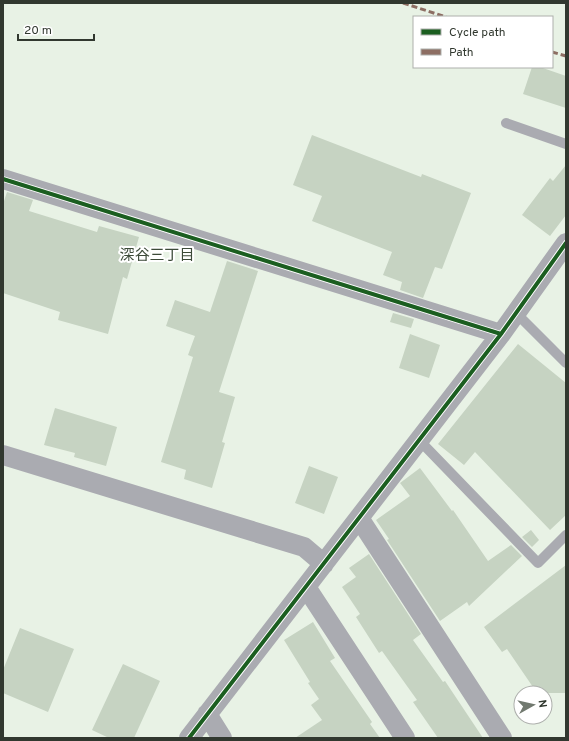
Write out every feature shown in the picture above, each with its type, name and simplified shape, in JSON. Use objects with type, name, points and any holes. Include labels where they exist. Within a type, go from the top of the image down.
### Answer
[{"type":"street","points":[[3,179],[501,334]]},
{"type":"street","points":[[189,738],[501,334],[566,243]]},
{"type":"street","points":[[3,455],[304,547],[324,564]]},
{"type":"street","points":[[359,518],[502,738]]},
{"type":"street","points":[[306,587],[405,738]]},
{"type":"street","points":[[207,714],[222,738]]},
{"type":"lane","points":[[506,123],[566,144]]},
{"type":"lane","points":[[516,313],[566,363]]},
{"type":"lane","points":[[419,440],[538,563],[566,535]]},
{"type":"building","points":[[532,68],[543,68],[566,76],[566,108],[523,94]]},
{"type":"building","points":[[312,135],[421,177],[422,174],[471,193],[442,269],[435,267],[423,298],[400,290],[402,282],[383,275],[392,252],[312,221],[322,196],[293,185]]},
{"type":"building","points":[[566,165],[566,215],[550,236],[522,215],[550,178],[553,181]]},
{"type":"building","points":[[7,192],[33,200],[29,211],[97,232],[99,226],[139,237],[127,279],[123,277],[108,334],[58,320],[60,312],[3,293],[3,204]]},
{"type":"building","points":[[227,261],[258,271],[219,392],[235,397],[222,442],[225,443],[212,488],[184,479],[186,470],[161,462],[193,357],[188,355],[195,336],[166,326],[175,300],[210,312]]},
{"type":"building","points":[[393,313],[414,319],[411,328],[390,322]]},
{"type":"building","points":[[410,334],[440,345],[429,378],[399,368]]},
{"type":"building","points":[[518,344],[566,383],[566,515],[550,530],[475,452],[464,465],[438,444]]},
{"type":"building","points":[[55,408],[117,427],[106,466],[74,457],[75,453],[44,445]]},
{"type":"building","points":[[309,466],[338,477],[324,514],[295,503]]},
{"type":"building","points":[[420,468],[452,511],[453,510],[488,561],[511,545],[522,556],[469,606],[467,602],[440,621],[387,540],[389,539],[376,520],[410,496],[400,483]]},
{"type":"building","points":[[531,530],[539,540],[532,547],[522,537]]},
{"type":"building","points":[[369,554],[421,634],[413,640],[443,682],[445,681],[483,738],[438,738],[413,702],[417,700],[382,651],[379,653],[356,617],[360,614],[342,587],[356,577],[349,568]]},
{"type":"building","points":[[566,565],[566,693],[553,693],[553,685],[532,685],[507,649],[502,652],[484,627]]},
{"type":"building","points":[[313,622],[335,658],[330,661],[372,722],[370,724],[380,738],[295,738],[322,720],[311,705],[319,699],[308,683],[310,682],[284,640]]},
{"type":"building","points":[[20,628],[74,649],[48,712],[3,693],[3,670]]},
{"type":"building","points":[[123,664],[160,681],[134,738],[109,738],[92,730]]},
{"type":"marked path","points":[[403,3],[443,16]]},
{"type":"marked path","points":[[553,52],[566,56]]},
{"type":"cycle path","points":[[3,179],[501,334]]},
{"type":"cycle path","points":[[189,738],[501,334],[566,243]]},
{"type":"district","name":"深谷三丁目","points":[[157,255]]}]
